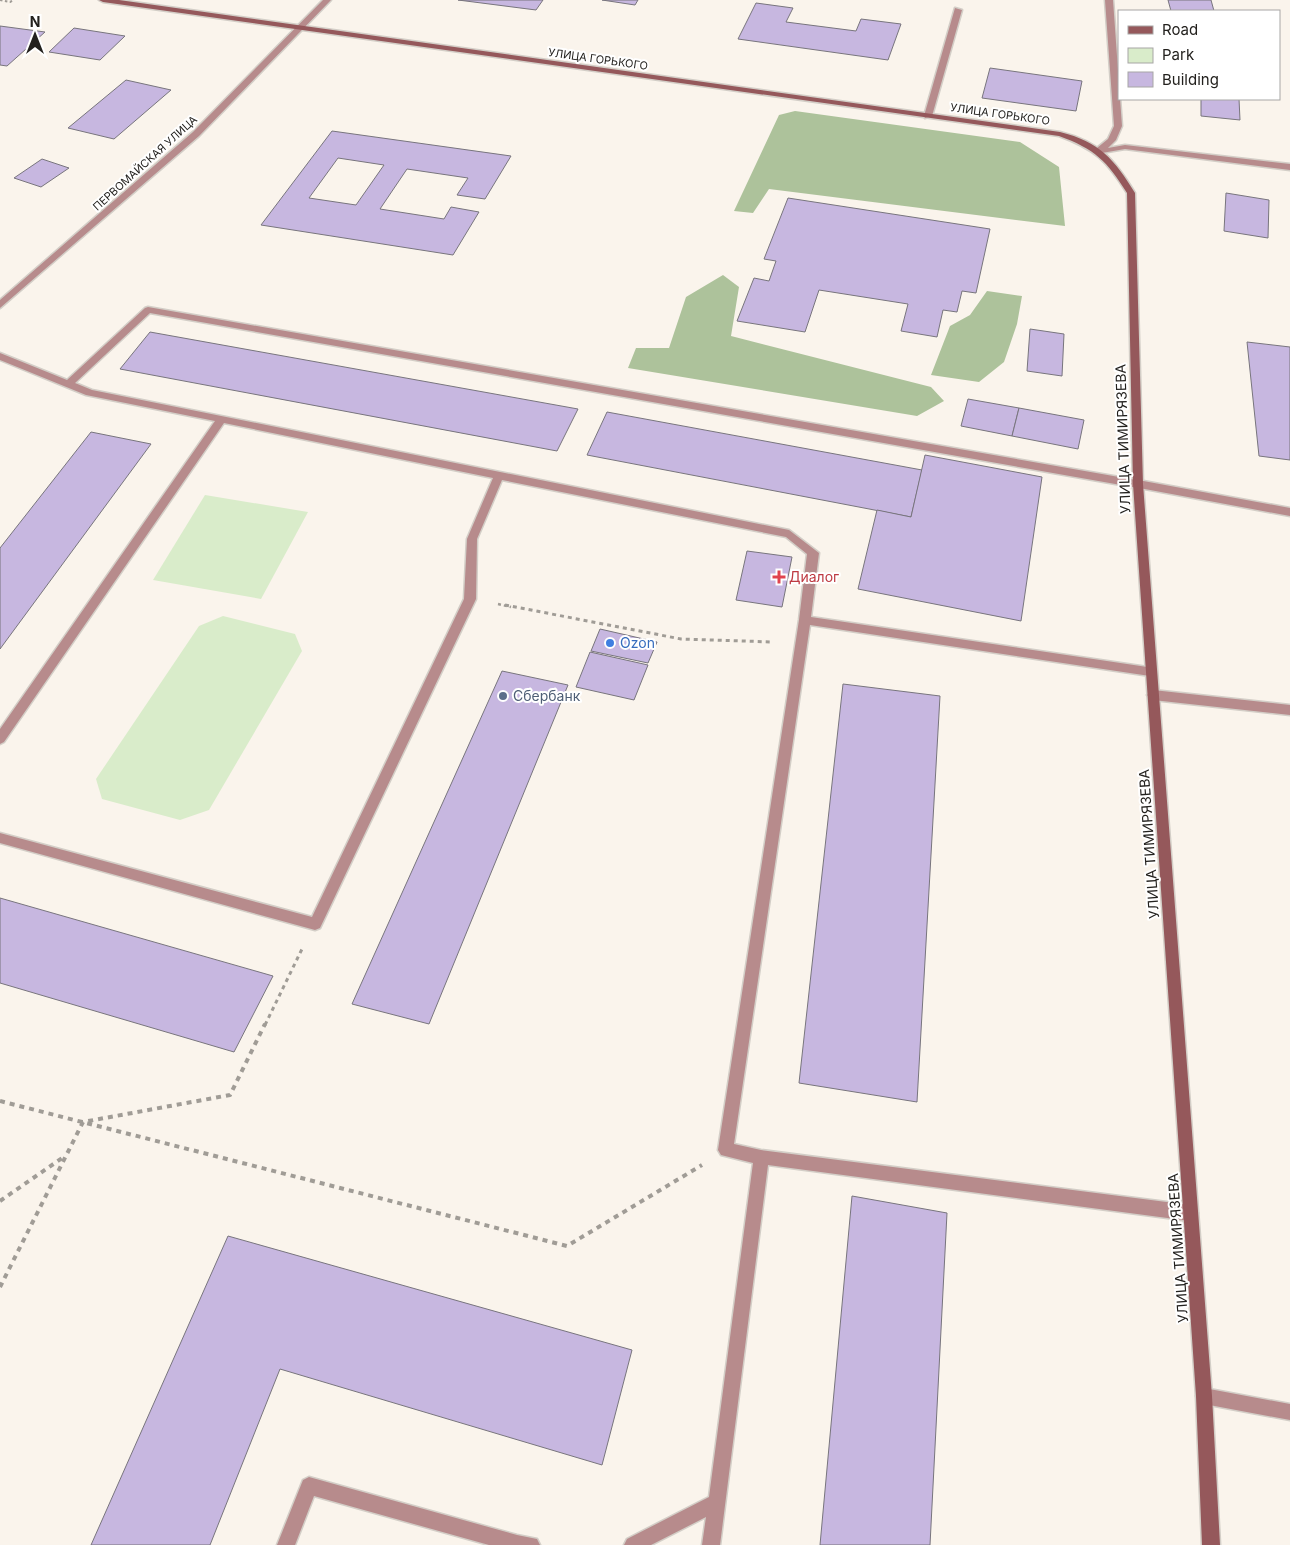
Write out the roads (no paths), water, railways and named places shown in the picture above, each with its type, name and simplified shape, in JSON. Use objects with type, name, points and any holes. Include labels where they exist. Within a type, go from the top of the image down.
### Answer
[{"type":"street","name":"УЛИЦА ГОРЬКОГО","points":[[103,0],[298,29],[1060,134],[1094,148],[1125,147],[1290,167]]},
{"type":"street","name":"ПЕРВОМАЙСКАЯ УЛИЦА","points":[[0,305],[196,134],[327,0]]},
{"type":"street","points":[[1094,148],[1112,140],[1118,126],[1109,0]]},
{"type":"street","points":[[928,116],[958,10]]},
{"type":"street","name":"УЛИЦА ТИМИРЯЗЕВА","points":[[1094,148],[1112,161],[1131,193],[1138,484],[1150,671],[1204,1396],[1211,1545]]},
{"type":"street","points":[[68,384],[148,310],[1290,512]]},
{"type":"street","points":[[0,356],[90,393],[789,534],[813,553],[802,642],[726,1150],[761,1157],[1190,1213]]},
{"type":"street","points":[[0,739],[221,420]]},
{"type":"street","points":[[0,838],[315,924],[470,599],[472,539],[499,475]]},
{"type":"street","points":[[805,620],[1150,671]]},
{"type":"street","points":[[1153,695],[1284,709],[1290,715]]},
{"type":"street","points":[[711,1545],[761,1157]]},
{"type":"street","points":[[1204,1396],[1290,1412]]},
{"type":"street","points":[[286,1545],[309,1486],[517,1544],[531,1545]]},
{"type":"street","points":[[633,1545],[716,1502]]},
{"type":"place","name":"Диалог","points":[[779,577]]},
{"type":"place","name":"Ozon","points":[[610,643]]},
{"type":"place","name":"Сбербанк","points":[[503,696]]}]
